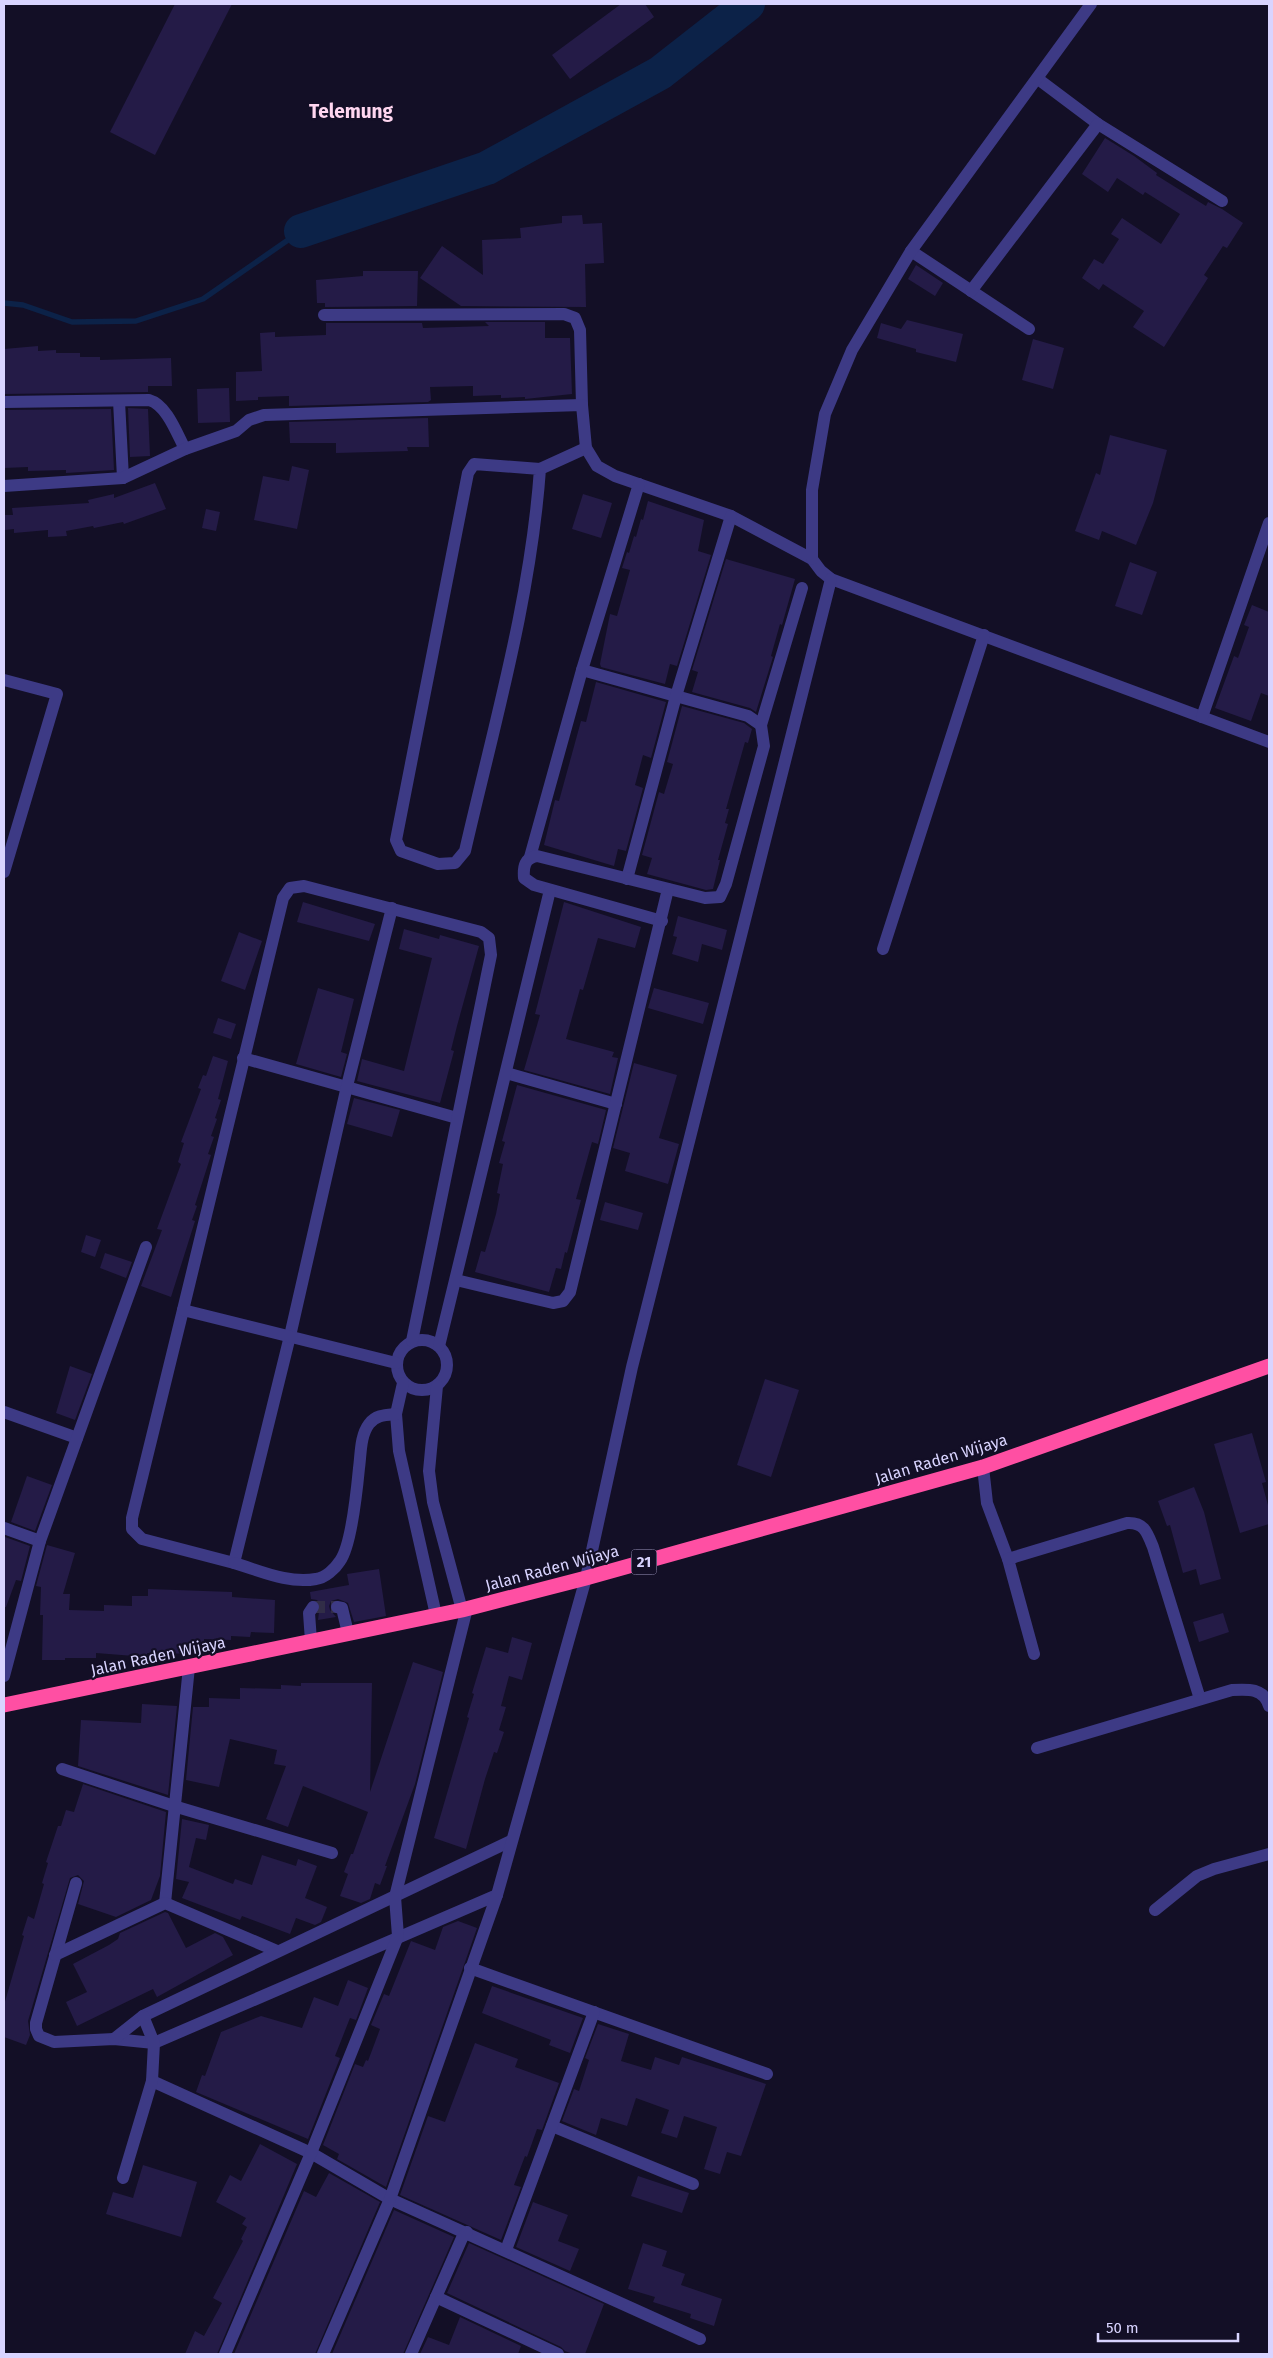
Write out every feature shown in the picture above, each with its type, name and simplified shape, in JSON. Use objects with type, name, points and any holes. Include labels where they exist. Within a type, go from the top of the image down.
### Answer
[{"type":"highway","name":"Jalan Raden Wijaya","points":[[4,1706],[464,1609],[586,1578],[983,1466],[1269,1366]]},
{"type":"street","points":[[812,559],[812,490],[825,414],[852,350],[911,251],[1092,4]]},
{"type":"street","points":[[1038,79],[1098,124],[1222,201]]},
{"type":"street","points":[[970,291],[1098,124]]},
{"type":"street","points":[[911,251],[1029,329]]},
{"type":"street","points":[[324,315],[564,314],[575,318],[580,330],[582,404],[586,448],[597,466],[615,476],[731,516],[812,559],[821,571],[832,578],[1269,742]]},
{"type":"street","points":[[4,402],[119,402],[149,400],[156,402],[164,411],[185,448]]},
{"type":"street","points":[[119,402],[123,478]]},
{"type":"street","points":[[4,486],[123,478],[185,448],[236,431],[249,420],[264,415],[582,404]]},
{"type":"street","points":[[540,469],[537,510],[514,641],[465,850],[455,863],[438,864],[401,851],[396,840],[468,473],[474,464],[540,469],[586,448]]},
{"type":"street","points":[[639,484],[582,670],[530,857],[523,869],[524,878],[534,885],[662,921]]},
{"type":"street","points":[[627,879],[676,696],[731,516]]},
{"type":"street","points":[[1202,717],[1269,523]]},
{"type":"street","points":[[323,2354],[390,2199],[497,1895],[586,1578],[632,1367],[832,578]]},
{"type":"street","points":[[530,857],[537,856],[705,898],[720,897],[726,884],[764,746],[761,725],[802,588]]},
{"type":"street","points":[[883,949],[984,635]]},
{"type":"street","points":[[582,670],[748,716],[761,725]]},
{"type":"street","points":[[4,680],[57,694],[4,872]]},
{"type":"street","points":[[396,1414],[379,1415],[369,1424],[363,1438],[347,1541],[341,1560],[332,1571],[318,1579],[294,1581],[142,1539],[132,1529],[132,1518],[243,1058],[283,898],[290,888],[304,886],[392,908],[481,932],[489,938],[491,955],[412,1341]]},
{"type":"street","points":[[456,1280],[553,1303],[563,1302],[570,1292],[662,921],[668,889]]},
{"type":"street","points":[[439,1346],[550,890]]},
{"type":"street","points":[[234,1563],[290,1336],[347,1086],[392,908]]},
{"type":"street","points":[[243,1058],[458,1118]]},
{"type":"street","points":[[506,1073],[616,1104]]},
{"type":"street","points":[[4,1676],[40,1541],[146,1247]]},
{"type":"street","points":[[183,1310],[396,1363]]},
{"type":"street","points":[[426,1340],[439,1346],[446,1359],[447,1367],[442,1381],[429,1390],[419,1391],[411,1389],[403,1383],[397,1374],[396,1363],[401,1350],[412,1341],[426,1340]]},
{"type":"street","points":[[403,1383],[396,1414],[399,1451],[413,1506],[436,1615]]},
{"type":"street","points":[[225,2354],[311,2153],[398,1936],[395,1897],[464,1609],[433,1502],[429,1471],[437,1386]]},
{"type":"street","points":[[4,1412],[77,1438]]},
{"type":"street","points":[[983,1466],[987,1503],[1008,1559],[1034,1654]]},
{"type":"street","points":[[413,1506],[433,1502]]},
{"type":"street","points":[[1008,1559],[1127,1524],[1137,1523],[1142,1526],[1153,1547],[1200,1699]]},
{"type":"street","points":[[4,1528],[40,1541]]},
{"type":"street","points":[[311,1641],[309,1613],[313,1607]]},
{"type":"street","points":[[337,1607],[342,1608],[348,1634]]},
{"type":"street","points":[[165,1903],[189,1667]]},
{"type":"street","points":[[1037,1748],[1232,1690],[1247,1689],[1259,1692],[1267,1698],[1269,1706]]},
{"type":"street","points":[[62,1768],[176,1807],[332,1853]]},
{"type":"street","points":[[114,2039],[143,2016],[511,1841]]},
{"type":"street","points":[[1155,1910],[1197,1876],[1214,1869],[1269,1854]]},
{"type":"street","points":[[76,1883],[36,2023],[39,2036],[54,2042],[114,2039],[154,2043],[398,1936],[497,1895]]},
{"type":"street","points":[[55,1955],[165,1903],[259,1942],[277,1952]]},
{"type":"street","points":[[470,1968],[767,2074]]},
{"type":"street","points":[[506,2250],[594,2012]]},
{"type":"street","points":[[122,2178],[152,2081],[154,2043],[143,2016]]},
{"type":"street","points":[[152,2081],[311,2153],[390,2199],[467,2232],[700,2339]]},
{"type":"street","points":[[552,2126],[693,2184]]},
{"type":"street","points":[[410,2354],[467,2232]]},
{"type":"street","points":[[436,2297],[558,2354]]},
{"type":"building","points":[[175,4],[232,4],[155,155],[110,132]]},
{"type":"building","points":[[621,4],[645,4],[654,17],[570,79],[552,55]]},
{"type":"building","points":[[1105,138],[1134,156],[1157,173],[1156,175],[1180,190],[1206,206],[1208,202],[1222,209],[1243,223],[1227,248],[1223,246],[1204,275],[1208,278],[1164,347],[1133,327],[1144,311],[1103,284],[1099,290],[1082,278],[1094,259],[1103,264],[1119,239],[1111,234],[1122,218],[1161,244],[1180,214],[1145,192],[1143,195],[1117,178],[1108,192],[1082,174]]},
{"type":"building","points":[[582,215],[583,224],[602,223],[604,263],[585,264],[586,307],[461,306],[420,278],[442,246],[483,275],[482,240],[521,238],[520,228],[562,223],[562,216]]},
{"type":"building","points":[[916,265],[943,283],[935,296],[908,279]]},
{"type":"building","points":[[363,271],[418,271],[417,306],[325,307],[325,303],[317,303],[316,280],[363,276]]},
{"type":"building","points":[[907,320],[963,334],[956,362],[916,352],[916,349],[877,338],[881,323],[901,329]]},
{"type":"building","points":[[485,322],[545,322],[545,338],[570,338],[572,394],[525,399],[525,397],[501,398],[501,395],[473,396],[473,386],[430,387],[431,400],[428,402],[289,406],[289,396],[258,397],[258,400],[236,401],[236,372],[262,371],[260,333],[275,332],[275,337],[326,335],[326,323],[422,323],[423,328],[489,326]]},
{"type":"building","points":[[1033,339],[1064,348],[1053,389],[1022,380]]},
{"type":"building","points":[[38,346],[38,351],[56,350],[56,353],[80,353],[80,357],[100,357],[100,360],[171,358],[172,386],[148,386],[148,392],[4,394],[4,349]]},
{"type":"building","points":[[229,388],[230,422],[198,423],[197,389]]},
{"type":"building","points":[[128,408],[148,409],[150,456],[130,457]]},
{"type":"building","points":[[111,409],[114,470],[66,473],[66,470],[28,471],[28,467],[4,468],[4,410]]},
{"type":"building","points":[[428,418],[429,447],[407,447],[408,451],[336,453],[336,443],[290,443],[289,422]]},
{"type":"building","points":[[1110,435],[1167,450],[1153,503],[1136,545],[1102,531],[1099,540],[1075,531],[1096,473],[1100,475]]},
{"type":"building","points":[[292,466],[309,470],[297,529],[254,520],[263,476],[289,481]]},
{"type":"building","points":[[155,483],[166,509],[124,524],[123,522],[94,528],[93,526],[66,531],[67,536],[48,537],[48,530],[14,533],[14,529],[5,530],[4,515],[13,515],[12,508],[89,503],[88,500],[114,494],[114,498]]},
{"type":"building","points":[[583,494],[612,503],[601,538],[572,529]]},
{"type":"building","points":[[648,501],[704,520],[698,551],[711,555],[677,666],[670,664],[665,684],[601,667],[600,664],[610,614],[617,616],[630,570],[622,568],[634,536],[636,537],[641,519],[643,520]]},
{"type":"building","points":[[206,509],[220,512],[216,531],[202,528]]},
{"type":"building","points":[[726,559],[795,579],[782,625],[780,624],[771,656],[773,657],[756,712],[750,708],[692,692],[698,672],[692,670]]},
{"type":"building","points":[[1130,562],[1157,572],[1142,615],[1115,606]]},
{"type":"building","points":[[1252,605],[1269,612],[1269,696],[1261,693],[1251,721],[1215,708],[1234,656],[1238,658],[1249,627],[1244,625]]},
{"type":"building","points":[[596,682],[666,702],[651,758],[643,755],[635,785],[643,788],[626,851],[618,849],[614,866],[544,845],[555,800],[559,801],[581,721],[586,722]]},
{"type":"building","points":[[682,706],[744,723],[752,729],[748,743],[745,742],[726,809],[729,809],[725,823],[728,824],[718,860],[720,860],[713,889],[706,890],[647,874],[652,858],[642,855],[659,792],[664,794],[673,764],[667,762]]},
{"type":"building","points":[[303,902],[375,924],[369,941],[297,922]]},
{"type":"building","points":[[564,902],[641,927],[635,948],[598,938],[583,990],[580,989],[566,1039],[614,1052],[612,1057],[618,1058],[610,1094],[524,1070],[540,1015],[535,1014]]},
{"type":"building","points":[[678,916],[727,930],[722,950],[702,944],[698,962],[672,954],[677,937],[673,936]]},
{"type":"building","points":[[404,929],[439,939],[440,935],[479,946],[451,1050],[454,1051],[440,1103],[357,1081],[362,1059],[404,1071],[432,958],[399,949]]},
{"type":"building","points":[[239,932],[262,941],[245,990],[221,981]]},
{"type":"building","points":[[318,988],[354,999],[341,1052],[347,1054],[341,1077],[296,1064]]},
{"type":"building","points":[[654,988],[709,1003],[703,1024],[648,1008]]},
{"type":"building","points":[[218,1018],[236,1024],[231,1039],[213,1033]]},
{"type":"building","points":[[213,1056],[228,1061],[218,1099],[221,1100],[215,1118],[217,1119],[211,1136],[214,1137],[208,1154],[211,1155],[195,1205],[197,1206],[192,1220],[195,1221],[171,1297],[141,1286],[162,1230],[157,1229],[181,1164],[178,1162],[184,1143],[181,1142],[201,1089],[198,1088],[203,1075],[206,1076]]},
{"type":"building","points":[[634,1063],[677,1075],[659,1138],[679,1144],[668,1184],[625,1171],[630,1153],[613,1148]]},
{"type":"building","points":[[517,1085],[606,1110],[598,1144],[592,1142],[576,1199],[581,1200],[567,1253],[565,1252],[561,1269],[556,1268],[549,1292],[475,1272],[481,1251],[485,1252],[496,1214],[500,1194],[497,1193],[503,1164],[499,1163],[505,1142],[502,1141]]},
{"type":"building","points":[[354,1098],[400,1110],[392,1137],[347,1124]]},
{"type":"building","points":[[605,1202],[643,1213],[638,1230],[600,1220]]},
{"type":"building","points":[[86,1235],[101,1240],[95,1257],[81,1252]]},
{"type":"building","points":[[105,1253],[132,1262],[126,1278],[100,1268]]},
{"type":"building","points":[[70,1366],[92,1374],[75,1420],[56,1413]]},
{"type":"building","points":[[765,1379],[799,1390],[771,1477],[737,1465]]},
{"type":"building","points":[[1252,1433],[1266,1482],[1262,1483],[1269,1509],[1269,1524],[1240,1533],[1214,1444]]},
{"type":"building","points":[[27,1476],[52,1485],[35,1531],[11,1522]]},
{"type":"building","points":[[1194,1487],[1204,1512],[1221,1579],[1200,1585],[1196,1569],[1183,1573],[1170,1525],[1167,1526],[1158,1501]]},
{"type":"building","points":[[5,1537],[30,1546],[21,1581],[16,1580],[6,1607],[4,1607]]},
{"type":"building","points":[[47,1545],[75,1553],[63,1594],[70,1594],[69,1610],[104,1611],[104,1605],[132,1606],[132,1596],[148,1596],[148,1589],[232,1592],[232,1597],[275,1600],[274,1633],[251,1632],[250,1637],[231,1636],[231,1640],[204,1639],[204,1654],[147,1653],[147,1657],[96,1653],[96,1658],[42,1660],[43,1615],[40,1615],[41,1587],[36,1586]]},
{"type":"building","points":[[379,1569],[386,1616],[354,1622],[348,1603],[338,1599],[331,1601],[329,1606],[336,1617],[318,1620],[320,1604],[317,1600],[311,1599],[310,1592],[349,1585],[347,1574]]},
{"type":"building","points":[[1223,1613],[1229,1632],[1199,1642],[1193,1622]]},
{"type":"building","points":[[512,1637],[532,1643],[522,1680],[509,1676],[501,1706],[506,1707],[499,1730],[504,1732],[497,1753],[494,1752],[485,1779],[466,1849],[434,1838],[469,1718],[467,1717],[474,1694],[472,1693],[486,1647],[508,1653]]},
{"type":"building","points":[[413,1662],[443,1672],[415,1784],[380,1885],[375,1883],[370,1899],[361,1903],[340,1896],[348,1874],[344,1872],[351,1854],[353,1854],[368,1812],[303,1786],[288,1827],[266,1819],[286,1766],[274,1764],[277,1750],[230,1739],[219,1787],[186,1780],[193,1707],[209,1707],[209,1698],[240,1699],[240,1688],[281,1689],[281,1685],[301,1686],[301,1683],[372,1683],[370,1792]]},
{"type":"building","points":[[142,1704],[177,1706],[168,1795],[78,1766],[81,1720],[141,1723]]},
{"type":"building","points":[[83,1784],[166,1812],[160,1876],[151,1900],[116,1917],[78,1904],[84,1881],[78,1875],[70,1878],[28,2021],[30,2035],[26,2045],[4,2037],[4,2005],[28,1916],[34,1919],[44,1884],[42,1883],[48,1863],[46,1862],[58,1826],[61,1826],[66,1810],[74,1812]]},
{"type":"building","points":[[182,1819],[209,1825],[206,1840],[196,1838],[189,1867],[233,1884],[235,1879],[252,1885],[262,1855],[296,1866],[298,1859],[317,1866],[305,1898],[327,1907],[321,1922],[315,1925],[296,1918],[290,1934],[242,1916],[240,1920],[182,1898],[189,1882],[176,1879]]},
{"type":"building","points":[[165,1912],[168,1913],[186,1948],[215,1933],[223,1937],[233,1955],[157,1997],[153,1989],[77,2026],[66,2002],[87,1992],[73,1964],[109,1945],[118,1939],[120,1933]]},
{"type":"building","points":[[458,1921],[477,1928],[386,2187],[337,2159],[339,2154],[323,2145],[355,2064],[363,2067],[366,2060],[368,2061],[380,2029],[371,2025],[384,1994],[389,1996],[411,1941],[435,1950],[443,1927]]},
{"type":"building","points":[[348,1980],[368,1988],[356,2020],[350,2018],[335,2056],[340,2058],[308,2139],[196,2092],[202,2075],[205,2076],[221,2032],[261,2016],[302,2028],[314,1997],[338,2006]]},
{"type":"building","points":[[492,1986],[583,2018],[570,2053],[549,2045],[551,2040],[482,2013]]},
{"type":"building","points":[[598,2024],[629,2034],[621,2061],[651,2070],[655,2057],[679,2065],[682,2057],[766,2084],[741,2156],[727,2152],[720,2174],[704,2169],[717,2127],[684,2116],[677,2138],[661,2133],[669,2110],[636,2098],[627,2126],[601,2118],[596,2135],[562,2121],[574,2089],[579,2091],[589,2060],[585,2058]]},
{"type":"building","points":[[475,2043],[518,2059],[515,2067],[559,2083],[542,2130],[537,2129],[514,2185],[521,2187],[501,2240],[400,2195],[428,2116],[445,2122]]},
{"type":"building","points":[[260,2144],[297,2164],[217,2354],[185,2354],[195,2331],[204,2336],[222,2303],[213,2298],[243,2241],[241,2239],[247,2227],[242,2224],[246,2218],[216,2202],[230,2175],[241,2181]]},
{"type":"building","points":[[143,2165],[197,2182],[181,2237],[106,2214],[113,2192],[133,2198]]},
{"type":"building","points":[[329,2173],[380,2202],[315,2354],[234,2354],[304,2191],[316,2197]]},
{"type":"building","points":[[638,2176],[689,2193],[682,2213],[631,2196]]},
{"type":"building","points":[[533,2202],[568,2215],[558,2241],[579,2249],[570,2271],[516,2247]]},
{"type":"building","points":[[394,2210],[454,2237],[403,2354],[332,2354]]},
{"type":"building","points":[[469,2243],[604,2304],[585,2354],[573,2354],[565,2351],[561,2347],[447,2293]]},
{"type":"building","points":[[643,2243],[667,2251],[662,2266],[685,2274],[681,2285],[722,2299],[714,2326],[690,2318],[691,2314],[653,2302],[655,2297],[628,2289]]},
{"type":"building","points":[[460,2317],[521,2346],[518,2354],[420,2354],[428,2337],[449,2345]]},
{"type":"waterway","points":[[301,231],[487,168],[660,73],[748,4]]},
{"type":"waterway","points":[[4,303],[23,305],[72,322],[136,321],[203,299],[301,231]]},
{"type":"tunnel","points":[[313,1607],[337,1607]]},
{"type":"district","name":"Telemung","points":[[351,111]]}]
